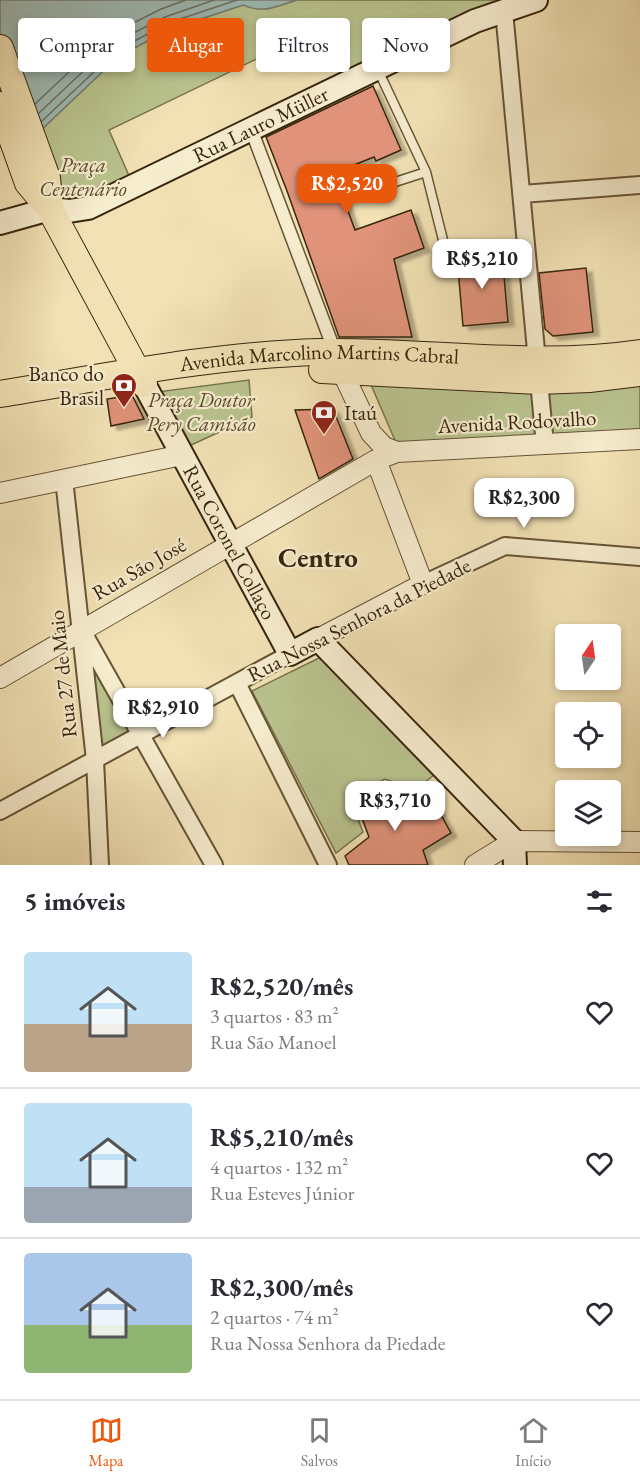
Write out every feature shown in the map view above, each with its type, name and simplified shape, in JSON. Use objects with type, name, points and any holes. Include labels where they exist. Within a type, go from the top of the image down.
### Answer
[{"type":"main road","name":"Rua Lauro Müller","points":[[450,34],[475,21],[536,0]]},
{"type":"main road","points":[[0,48],[38,181]]},
{"type":"main road","name":"Rua Lauro Müller","points":[[50,208],[69,212],[88,208],[374,72]]},
{"type":"main road","points":[[0,105],[38,181]]},
{"type":"main road","name":"Rua Coronel Collaço","points":[[38,181],[50,208],[290,654]]},
{"type":"main road","points":[[0,223],[50,208]]},
{"type":"main road","name":"Avenida Marcolino Martins Cabral","points":[[538,371],[640,353]]},
{"type":"main road","name":"Avenida Marcolino Martins Cabral","points":[[0,394],[141,378],[254,372],[338,361],[538,371],[580,380],[640,373]]},
{"type":"main road","name":"Avenida Marcolino Martins Cabral","points":[[0,408],[141,378]]},
{"type":"main road","points":[[318,639],[514,841],[515,865]]},
{"type":"main road","name":"Rua Nossa Senhora da Piedade","points":[[290,654],[318,639]]},
{"type":"street","points":[[504,10],[545,445]]},
{"type":"street","points":[[251,129],[338,361],[371,433],[384,447],[397,452]]},
{"type":"street","points":[[522,194],[640,185]]},
{"type":"street","name":"Avenida Rodovalho","points":[[397,452],[640,439]]},
{"type":"street","name":"Rua São José","points":[[0,678],[376,460],[397,452]]},
{"type":"street","points":[[0,493],[182,455]]},
{"type":"street","points":[[376,460],[423,584]]},
{"type":"street","name":"Rua 27 de Maio","points":[[64,479],[95,760],[100,865]]},
{"type":"street","name":"Rua Nossa Senhora da Piedade","points":[[318,639],[423,584],[506,546],[640,557]]},
{"type":"street","points":[[82,630],[214,865]]},
{"type":"street","name":"Rua Nossa Senhora da Piedade","points":[[0,811],[290,654]]},
{"type":"street","points":[[237,683],[328,865]]},
{"type":"street","points":[[475,865],[514,841],[640,842]]},
{"type":"lane","points":[[379,72],[426,172],[445,248]]},
{"type":"lane","points":[[361,193],[426,172]]},
{"type":"green space","points":[[297,0],[507,0],[450,23],[450,18],[362,18],[362,63],[350,68],[350,18],[256,18],[256,59],[244,65],[244,18],[203,18],[243,5],[268,9]]},
{"type":"green space","name":"Praça Centenário","points":[[147,41],[147,72],[230,72],[109,130],[130,178],[90,199],[66,204],[41,130],[102,72],[135,72],[135,48]]},
{"type":"green space","name":"Praça Doutor Pery Camisão","points":[[249,380],[252,417],[189,446],[157,392]]},
{"type":"green space","points":[[369,380],[566,393],[640,384],[640,432],[397,445]]},
{"type":"green space","points":[[89,654],[131,730],[101,747]]},
{"type":"green space","points":[[321,657],[434,775],[415,790],[385,779],[349,796],[363,832],[336,853],[252,691]]},
{"type":"water","points":[[0,0],[297,0],[264,9],[243,5],[203,18],[147,18],[147,41],[135,48],[135,18],[18,18],[18,72],[102,72],[41,130],[0,144]]},
{"type":"building","points":[[373,86],[401,150],[376,161],[374,157],[334,173],[355,230],[411,210],[424,248],[394,259],[412,337],[339,337],[266,137]]},
{"type":"building","points":[[502,253],[508,322],[463,326],[457,257]]},
{"type":"building","points":[[586,268],[593,332],[553,336],[545,329],[539,273]]},
{"type":"building","name":"Banco do Brasil","points":[[132,395],[144,419],[111,426],[107,399]]},
{"type":"building","name":"Itaú","points":[[333,409],[353,459],[319,479],[295,410]]},
{"type":"building","points":[[380,783],[405,818],[436,806],[451,833],[423,850],[428,865],[349,865],[345,856],[369,837],[354,797]]},
{"type":"place","name":"Banco do Brasil","points":[[124,409]]},
{"type":"place","name":"Itaú","points":[[324,436]]},
{"type":"district","name":"Centro","points":[[318,558]]}]
